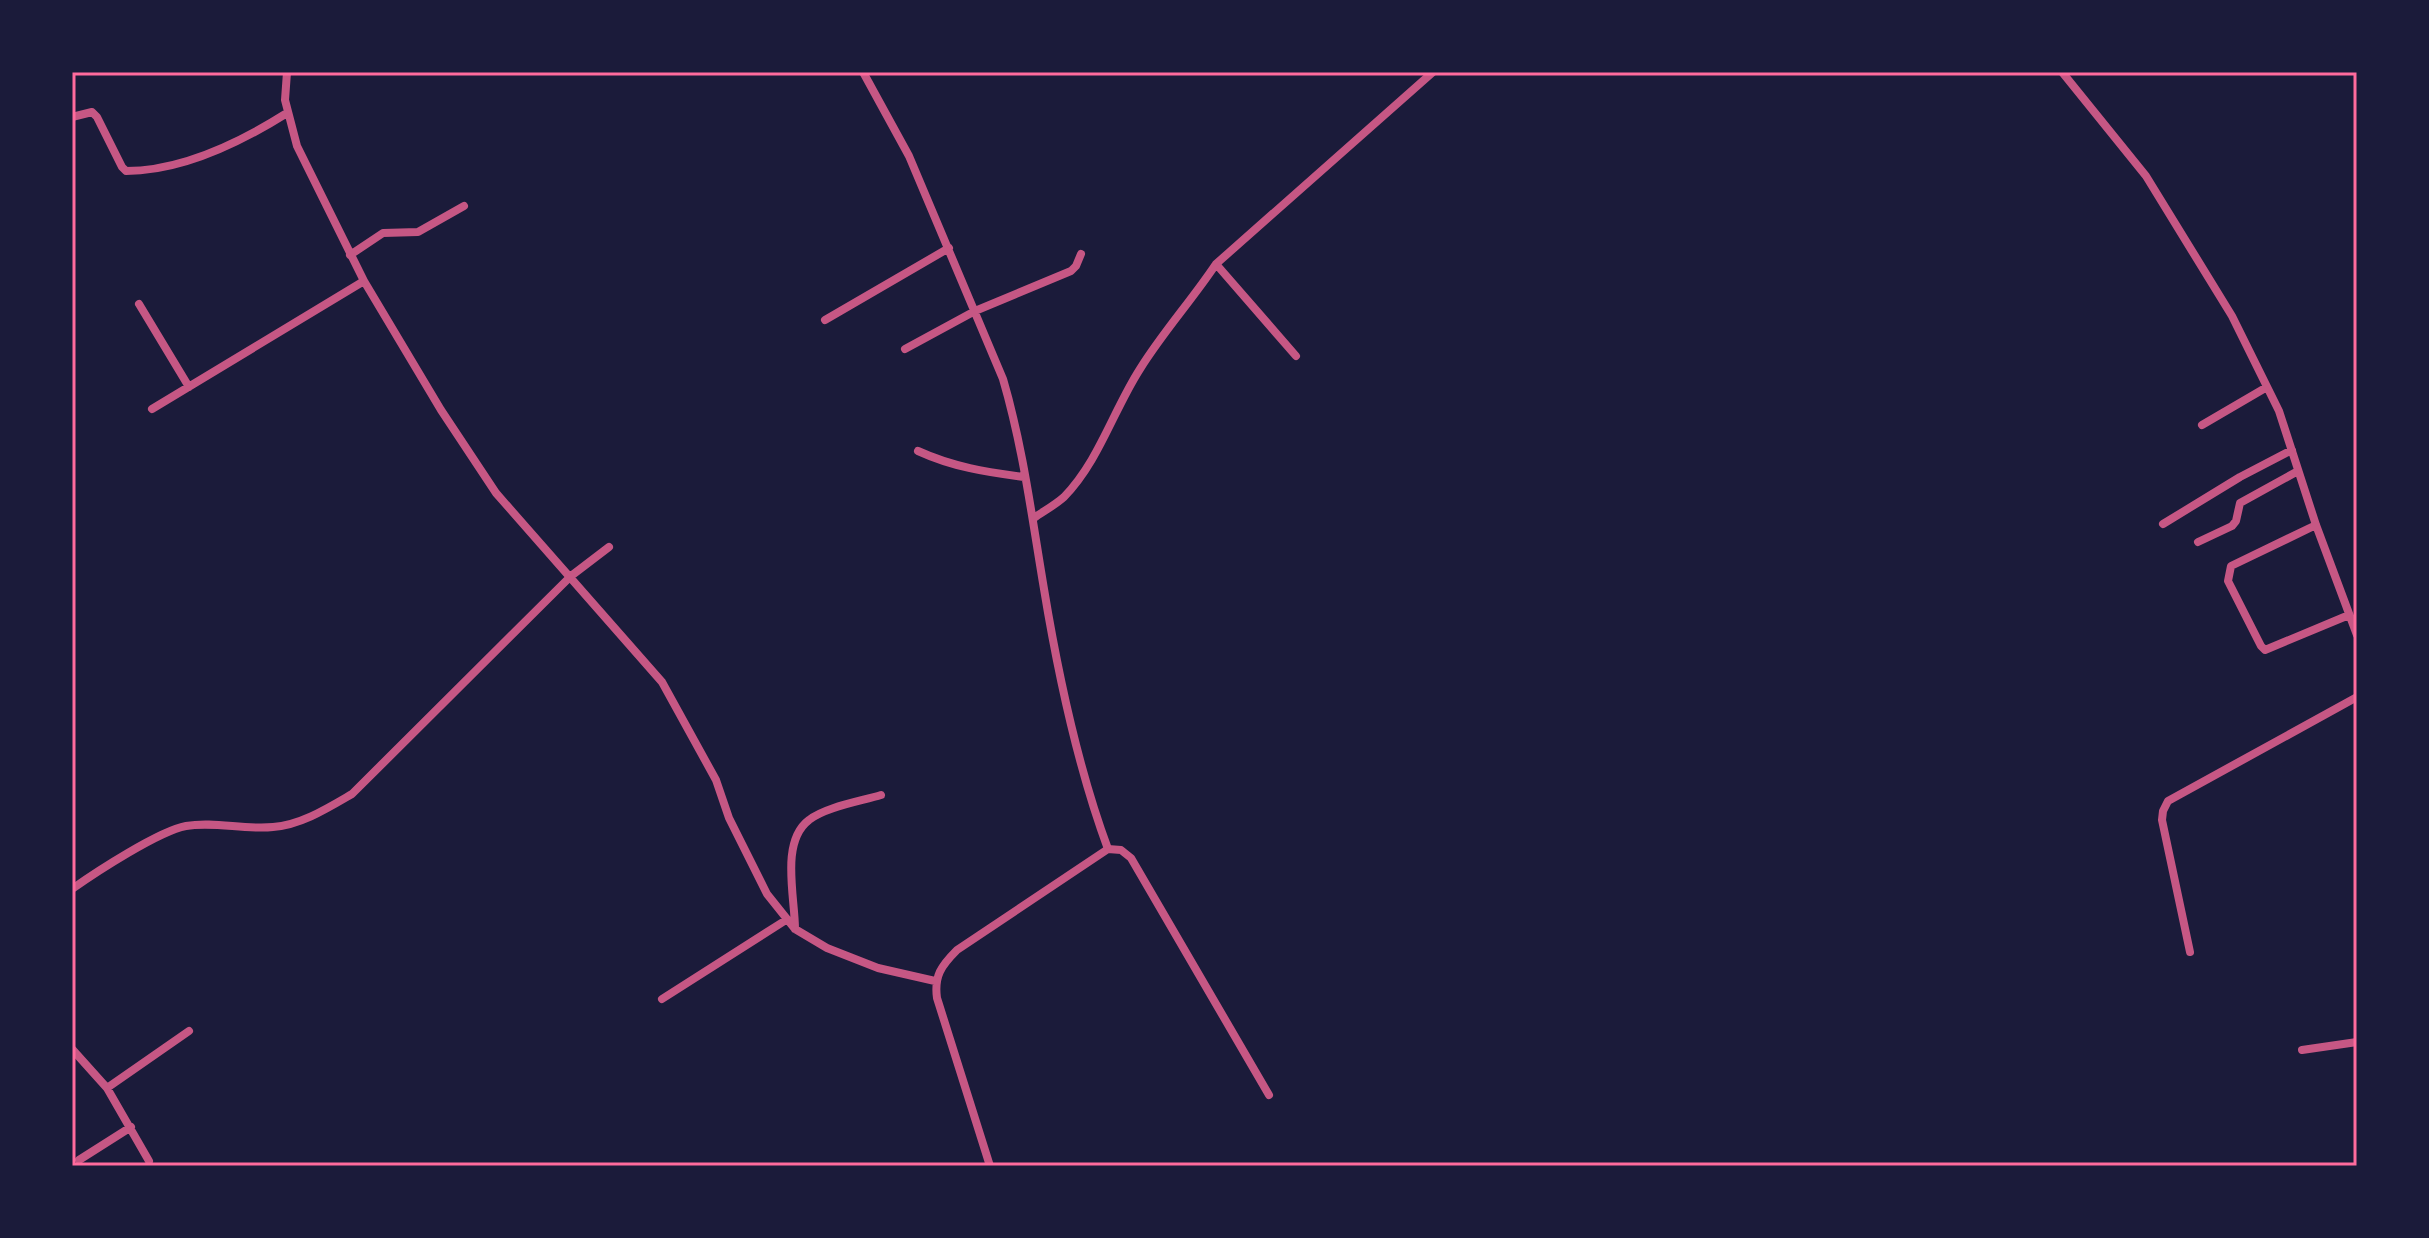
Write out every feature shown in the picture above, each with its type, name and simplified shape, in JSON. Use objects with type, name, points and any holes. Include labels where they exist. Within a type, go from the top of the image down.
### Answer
[{"type":"street","points":[[287,72],[285,100],[297,146],[364,281],[441,410],[496,493],[662,682],[716,780],[729,818],[767,894],[795,929],[827,948],[863,962],[935,981]]},
{"type":"street","points":[[863,72],[909,156],[1003,379],[1014,416],[1034,518],[1053,643],[1083,765],[1108,849]]},
{"type":"street","points":[[1034,518],[1061,499],[1077,481],[1096,452],[1140,368],[1216,264],[1433,72]]},
{"type":"street","points":[[2062,72],[2146,176],[2232,316],[2279,411],[2316,525],[2357,635]]},
{"type":"street","points":[[72,117],[92,112],[122,167],[126,171],[134,171],[170,165],[223,147],[287,113]]},
{"type":"street","points":[[350,255],[383,233],[418,232],[464,206]]},
{"type":"street","points":[[825,320],[949,248]]},
{"type":"street","points":[[905,349],[975,311],[1071,271],[1080,261],[1081,254]]},
{"type":"street","points":[[1216,264],[1296,356]]},
{"type":"street","points":[[152,409],[364,281]]},
{"type":"street","points":[[139,304],[189,387]]},
{"type":"street","points":[[2202,425],[2267,387]]},
{"type":"street","points":[[2163,524],[2240,477],[2292,450]]},
{"type":"street","points":[[918,451],[972,471],[1024,477]]},
{"type":"street","points":[[2198,542],[2232,526],[2240,503],[2298,471]]},
{"type":"street","points":[[2316,525],[2231,566],[2228,581],[2265,650],[2349,615]]},
{"type":"street","points":[[72,889],[179,828],[205,825],[272,828],[288,825],[352,794],[571,576],[609,547]]},
{"type":"street","points":[[2190,952],[2162,820],[2168,801],[2357,697]]},
{"type":"street","points":[[795,929],[791,855],[794,840],[809,820],[881,795]]},
{"type":"street","points":[[990,1166],[937,998],[935,981],[957,950],[1108,849],[1121,850],[1131,858],[1269,1095]]},
{"type":"street","points":[[662,999],[786,920]]},
{"type":"street","points":[[107,1088],[189,1031]]},
{"type":"street","points":[[2302,1050],[2357,1042]]},
{"type":"street","points":[[74,1055],[107,1088],[149,1161]]},
{"type":"street","points":[[79,1160],[131,1127]]}]
